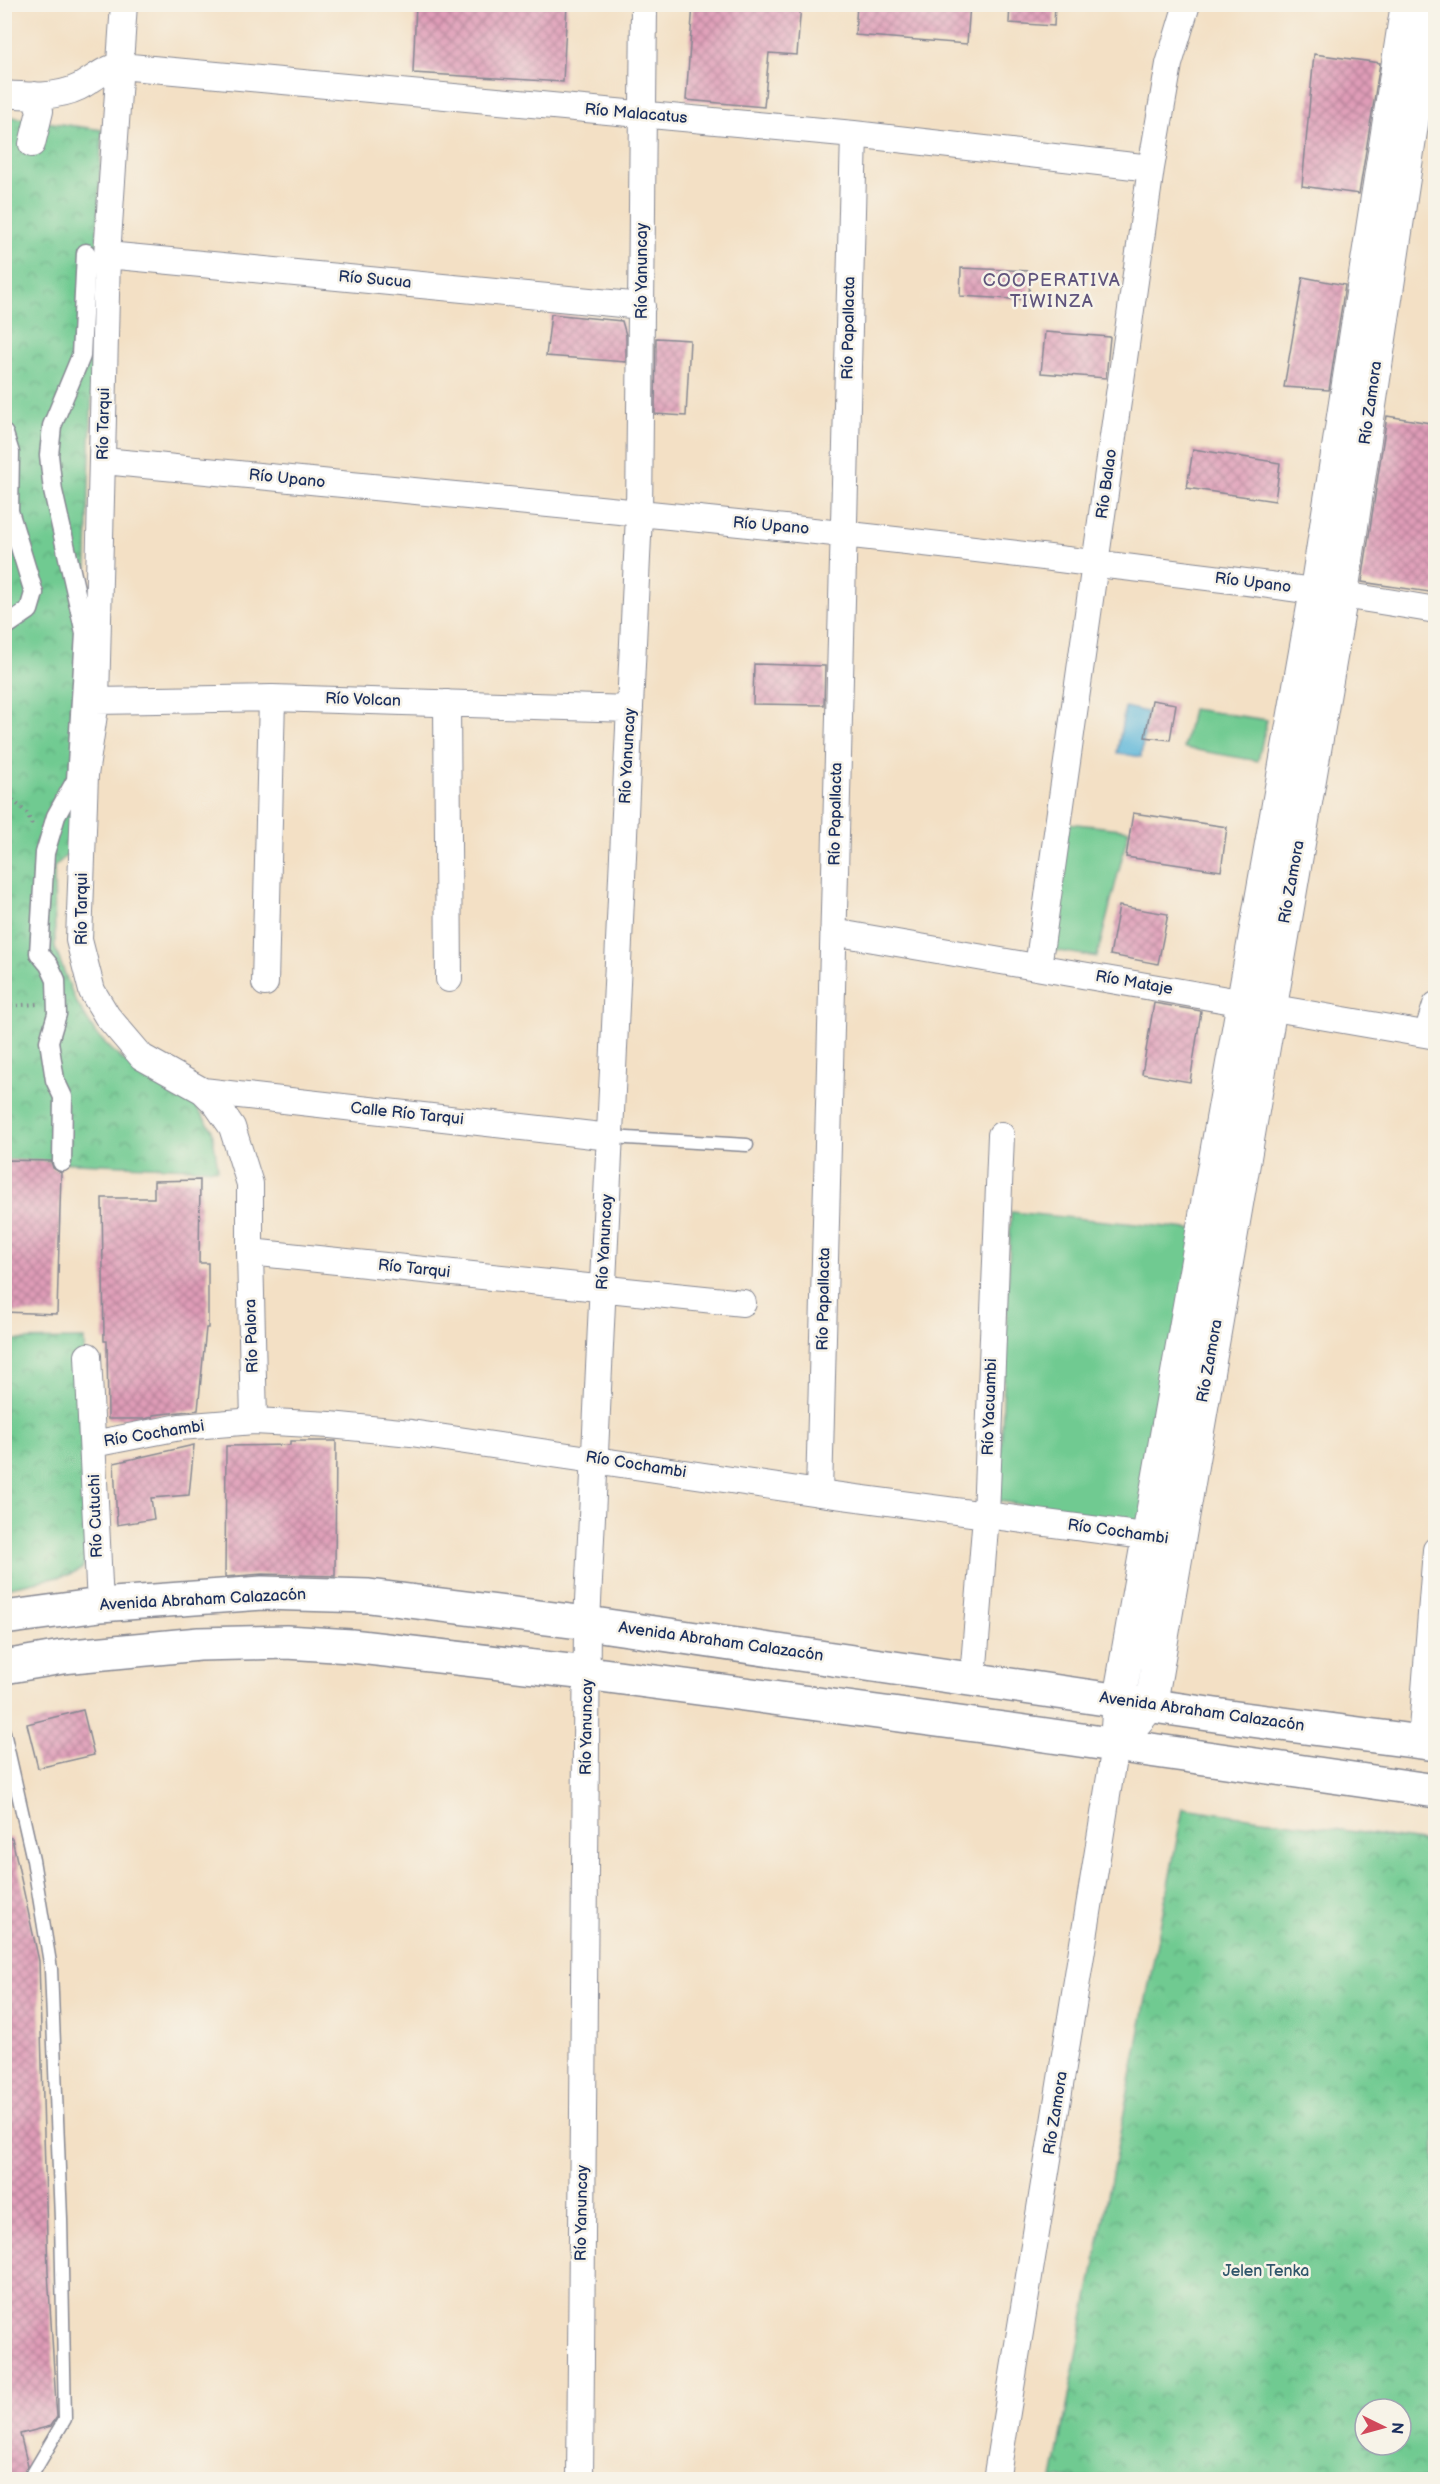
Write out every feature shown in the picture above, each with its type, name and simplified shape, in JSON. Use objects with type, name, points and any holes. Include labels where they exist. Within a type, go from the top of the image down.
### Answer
[{"type":"main road","name":"Avenida Abraham Calazacón","points":[[4,1618],[100,1605],[262,1593],[319,1593],[438,1603],[973,1678],[1236,1718],[1428,1743]]},
{"type":"main road","points":[[4,1667],[62,1657],[199,1644],[286,1642],[351,1646],[587,1673],[1004,1729],[1436,1791]]},
{"type":"street","name":"Río Tarqui","points":[[124,4],[120,66],[97,254],[104,461],[96,701],[85,775],[79,940],[93,991],[108,1016],[142,1057],[203,1091],[216,1104],[232,1127],[250,1184],[250,1252],[743,1303]]},
{"type":"street","name":"Río Yanuncay","points":[[580,2480],[587,1623],[639,514],[644,4]]},
{"type":"street","name":"Río Balao","points":[[1038,967],[1151,168],[1169,64],[1187,4]]},
{"type":"street","name":"Río Zamora","points":[[1329,592],[1407,4]]},
{"type":"street","name":"Río Zamora","points":[[996,2480],[1115,1746],[1135,1702],[1430,4]]},
{"type":"street","points":[[4,94],[35,95],[77,88],[106,68],[120,66]]},
{"type":"street","name":"Río Malacatus","points":[[120,66],[854,134],[1151,168]]},
{"type":"street","points":[[33,144],[40,111],[35,95]]},
{"type":"street","name":"Río Papallacta","points":[[819,1493],[854,134]]},
{"type":"street","points":[[62,1162],[63,1097],[55,1080],[49,1041],[57,1014],[56,980],[49,965],[39,953],[45,853],[56,816],[76,780],[85,633],[52,491],[49,455],[52,426],[81,356],[97,254]]},
{"type":"street","name":"Río Sucua","points":[[97,254],[642,306]]},
{"type":"street","points":[[4,434],[10,453],[9,511],[34,592],[29,610],[4,627]]},
{"type":"street","name":"Río Upano","points":[[104,461],[843,532],[1329,592],[1436,610]]},
{"type":"street","points":[[265,983],[272,698]]},
{"type":"street","name":"Río Volcan","points":[[96,701],[272,698],[630,709]]},
{"type":"street","points":[[447,703],[449,979]]},
{"type":"street","name":"Río Mataje","points":[[833,932],[1431,1035]]},
{"type":"street","points":[[1431,1035],[1436,1005]]},
{"type":"street","name":"Calle Río Tarqui","points":[[203,1091],[610,1137]]},
{"type":"street","name":"Río Yacuambi","points":[[973,1678],[986,1515],[1001,1136]]},
{"type":"street","name":"Río Palora","points":[[250,1252],[254,1421]]},
{"type":"street","name":"Río Cutuchi","points":[[88,1356],[100,1605]]},
{"type":"street","name":"Río Cochambi","points":[[93,1444],[180,1427],[254,1421],[411,1433],[819,1493],[1164,1538]]},
{"type":"street","points":[[1428,1743],[1436,1551]]},
{"type":"lane","points":[[610,1137],[747,1145]]},
{"type":"lane","points":[[4,1732],[33,1860],[51,1969],[61,2219],[65,2418],[29,2480]]},
{"type":"path","points":[[4,792],[27,813],[45,853]]},
{"type":"path","points":[[4,1000],[4,1023]]},
{"type":"path","points":[[5,1006],[57,1003]]},
{"type":"green space","points":[[5,116],[102,130],[94,309],[78,845],[54,867],[55,948],[75,1000],[96,1034],[120,1058],[193,1103],[212,1129],[218,1169],[5,1160]]},
{"type":"green space","points":[[1192,709],[1267,720],[1258,761],[1184,748]]},
{"type":"green space","points":[[1068,823],[1129,830],[1097,957],[1045,949]]},
{"type":"green space","points":[[1011,1212],[1198,1230],[1145,1524],[999,1501]]},
{"type":"green space","points":[[84,1339],[88,1554],[82,1569],[68,1575],[5,1588],[4,1340]]},
{"type":"green space","name":"Jelen Tenka","points":[[1183,1808],[1435,1843],[1435,2479],[1053,2479]]},
{"type":"water","points":[[1125,707],[1147,712],[1141,757],[1117,753]]},
{"type":"building","points":[[416,4],[567,4],[563,82],[413,73]]},
{"type":"building","points":[[693,4],[801,4],[797,55],[769,53],[764,107],[686,100]]},
{"type":"building","points":[[857,4],[970,4],[967,44],[855,35]]},
{"type":"building","points":[[1010,4],[1055,4],[1054,26],[1009,23]]},
{"type":"building","points":[[1314,54],[1380,63],[1359,194],[1302,186]]},
{"type":"building","points":[[961,268],[1030,271],[1029,300],[960,296]]},
{"type":"building","points":[[1303,277],[1345,285],[1329,390],[1284,387]]},
{"type":"building","points":[[551,314],[622,321],[626,335],[626,362],[546,356]]},
{"type":"building","points":[[1045,332],[1110,337],[1106,378],[1041,373]]},
{"type":"building","points":[[656,338],[690,340],[686,416],[655,414]]},
{"type":"building","points":[[1387,416],[1436,424],[1436,593],[1362,582]]},
{"type":"building","points":[[1193,449],[1280,463],[1275,501],[1187,488]]},
{"type":"building","points":[[754,664],[825,666],[824,705],[753,704]]},
{"type":"building","points":[[1152,700],[1176,704],[1170,740],[1145,737]]},
{"type":"building","points":[[1133,813],[1227,827],[1221,871],[1126,857]]},
{"type":"building","points":[[1119,906],[1168,914],[1158,964],[1110,955]]},
{"type":"building","points":[[1154,1003],[1201,1011],[1190,1082],[1142,1074]]},
{"type":"building","points":[[4,1160],[51,1161],[53,1168],[61,1173],[57,1314],[4,1312]]},
{"type":"building","points":[[200,1180],[199,1263],[208,1263],[208,1328],[206,1328],[198,1410],[153,1415],[153,1417],[144,1419],[108,1419],[107,1341],[104,1341],[102,1198],[154,1198],[154,1181]]},
{"type":"building","points":[[290,1441],[336,1441],[335,1576],[262,1574],[225,1577],[226,1446],[290,1445]]},
{"type":"building","points":[[194,1445],[189,1495],[151,1498],[154,1519],[117,1525],[114,1463]]},
{"type":"building","points":[[83,1710],[94,1755],[38,1768],[27,1724]]},
{"type":"building","points":[[4,1838],[12,1838],[39,1961],[48,2272],[57,2417],[51,2426],[20,2434],[28,2466],[21,2480],[4,2480]]},
{"type":"district","name":"COOPERATIVA TIWINZA","points":[[1052,290]]}]
